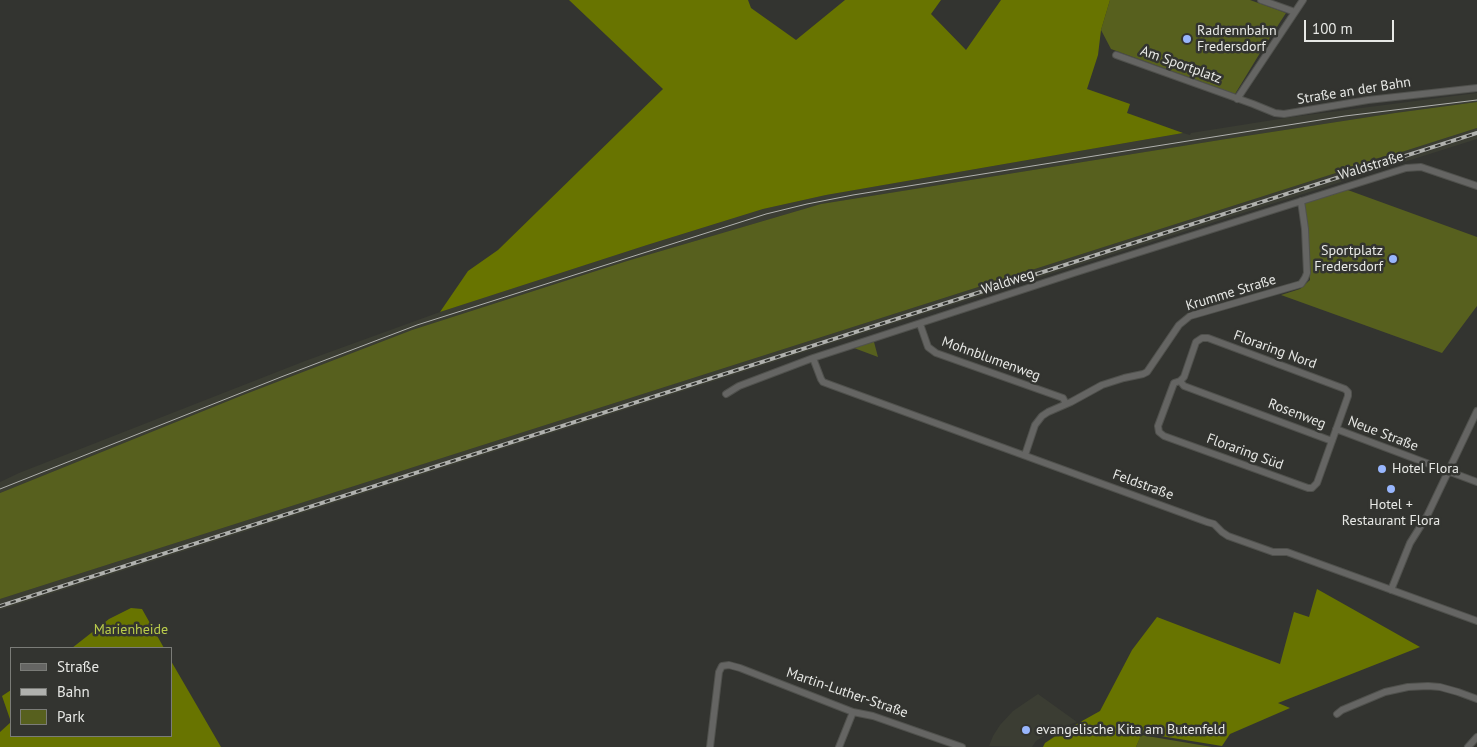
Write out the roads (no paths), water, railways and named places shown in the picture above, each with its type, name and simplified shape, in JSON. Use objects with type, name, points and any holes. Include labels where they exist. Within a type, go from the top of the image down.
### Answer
[{"type":"street","points":[[1261,0],[1295,12]]},
{"type":"street","points":[[1237,99],[1303,0]]},
{"type":"street","name":"Am Sportplatz","points":[[1116,55],[1237,99]]},
{"type":"street","name":"Straße an der Bahn","points":[[1237,99],[1275,113],[1284,114],[1368,100],[1477,88]]},
{"type":"street","name":"Waldstraße","points":[[1301,201],[1414,167],[1421,167],[1477,186]]},
{"type":"street","name":"Waldweg","points":[[726,394],[739,386],[814,358],[1301,201]]},
{"type":"street","name":"Krumme Straße","points":[[1024,455],[1038,421],[1048,412],[1102,385],[1147,372],[1179,325],[1190,316],[1301,284],[1307,273],[1305,229],[1301,201]]},
{"type":"street","name":"Mohnblumenweg","points":[[920,324],[928,347],[936,353],[1063,398],[1066,404]]},
{"type":"street","name":"Floraring Nord","points":[[1177,382],[1184,377],[1196,342],[1202,338],[1208,338],[1345,389],[1348,392],[1348,396],[1336,430]]},
{"type":"street","name":"Feldstraße","points":[[814,358],[819,376],[823,382],[1214,524],[1228,536],[1273,552],[1288,552],[1477,621]]},
{"type":"street","name":"Rosenweg","points":[[1177,382],[1332,441]]},
{"type":"street","name":"Floraring Süd","points":[[1177,382],[1158,426],[1159,432],[1164,436],[1308,488],[1312,488],[1317,483],[1336,430]]},
{"type":"street","points":[[1392,590],[1410,543],[1422,525],[1477,410]]},
{"type":"street","name":"Neue Straße","points":[[1336,430],[1477,482]]},
{"type":"street","name":"Martin-Luther-Straße","points":[[710,747],[719,672],[722,666],[729,665],[853,712],[873,716],[944,744],[962,747]]},
{"type":"street","points":[[1337,714],[1342,710],[1385,692],[1408,687],[1440,687],[1477,699]]},
{"type":"street","points":[[839,747],[853,712]]},
{"type":"street","points":[[1468,747],[1477,737]]},
{"type":"tram line","points":[[0,489],[417,325],[766,214],[853,195],[1125,151],[1345,116],[1477,100]]},
{"type":"railway","points":[[0,606],[1477,133]]},
{"type":"place","name":"Radrennbahn Fredersdorf","points":[[1187,39]]},
{"type":"place","name":"Sportplatz Fredersdorf","points":[[1393,259]]},
{"type":"place","name":"Hotel Flora","points":[[1382,469]]},
{"type":"place","name":"Hotel + Restaurant Flora","points":[[1391,489]]},
{"type":"place","name":"evangelische Kita am Butenfeld","points":[[1026,730]]},
{"type":"park label","name":"Marienheide","points":[[131,630]]}]
